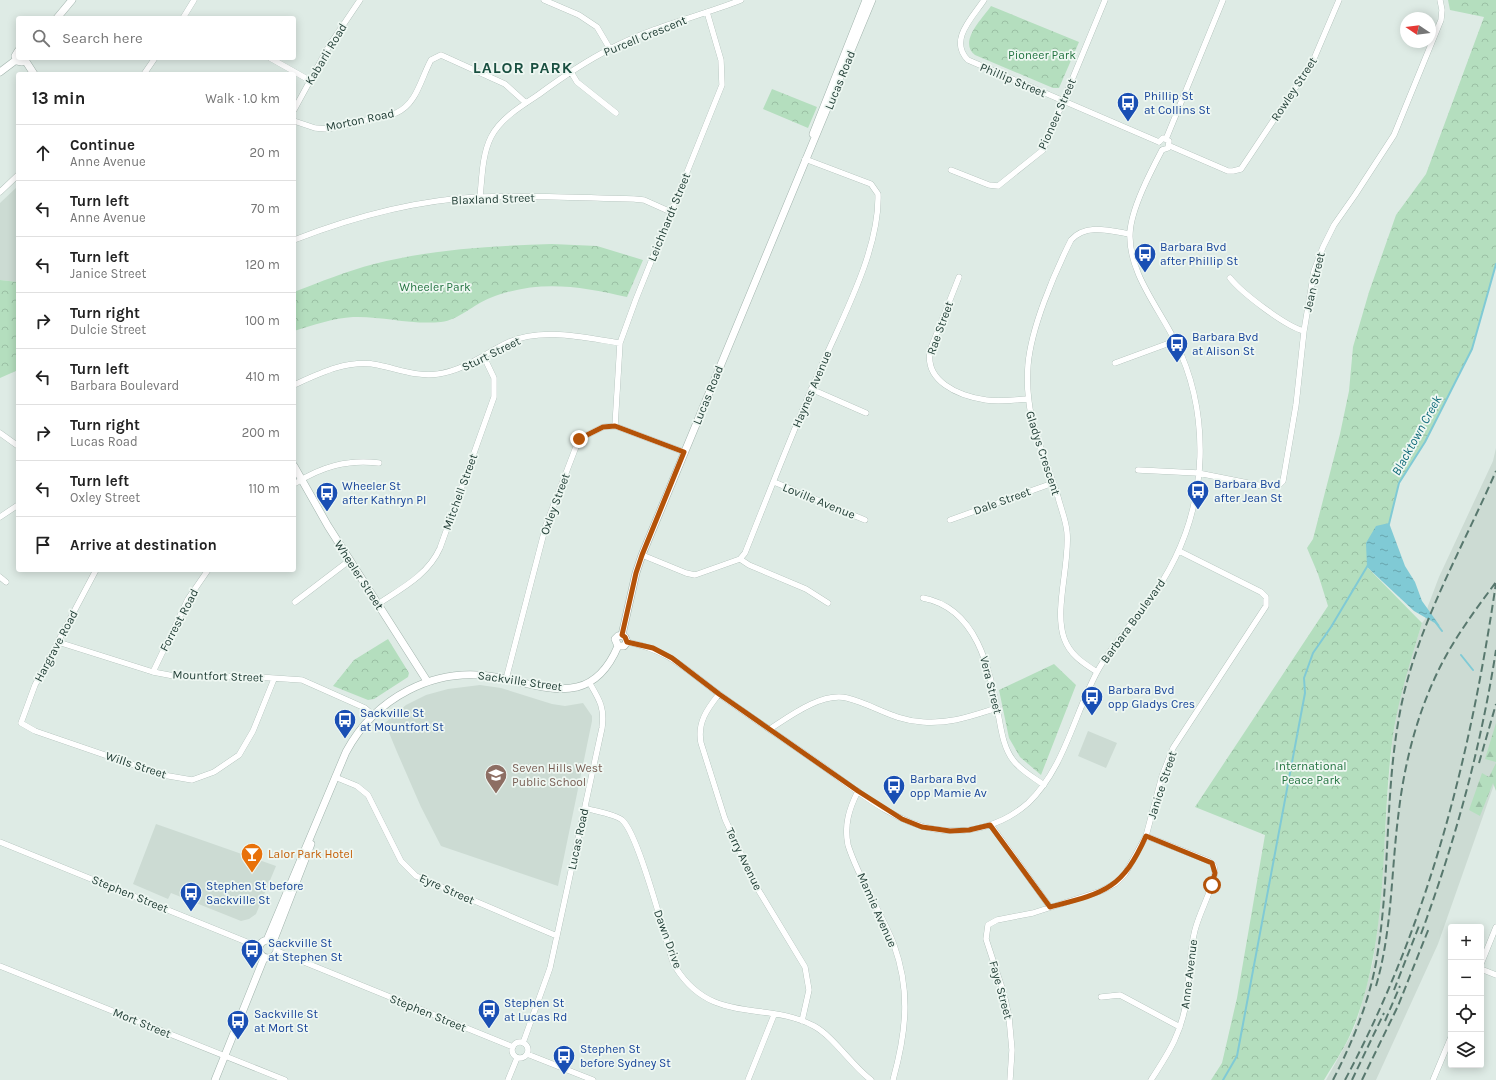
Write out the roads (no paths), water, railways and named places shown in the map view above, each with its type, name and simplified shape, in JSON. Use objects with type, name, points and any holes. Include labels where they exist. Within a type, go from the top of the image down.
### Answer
[{"type":"street","points":[[58,16],[72,0]]},
{"type":"street","points":[[184,16],[194,0]]},
{"type":"street","name":"Kabarli Road","points":[[296,106],[328,46],[360,0]]},
{"type":"street","points":[[544,0],[579,15],[597,27],[610,49]]},
{"type":"street","name":"Purcell Crescent","points":[[480,197],[484,162],[491,137],[505,119],[526,103],[571,72],[610,49],[668,25],[741,0]]},
{"type":"street","name":"Lucas Road","points":[[805,159],[818,118],[866,0]]},
{"type":"street","name":"Lucas Road","points":[[622,635],[636,573],[642,555],[805,159],[821,127],[872,0]]},
{"type":"street","name":"Phillip Street","points":[[984,0],[961,35],[961,50],[965,57],[973,62],[1064,102],[1159,142]]},
{"type":"street","name":"Pioneer Street","points":[[951,170],[994,187],[1002,184],[1043,150],[1105,0]]},
{"type":"street","points":[[1166,139],[1222,0]]},
{"type":"street","name":"Rowley Street","points":[[1170,146],[1228,171],[1237,170],[1245,164],[1313,61],[1339,0]]},
{"type":"street","name":"Jean Street","points":[[1198,473],[1268,487],[1274,487],[1281,484],[1285,475],[1296,405],[1304,331],[1314,271],[1323,247],[1334,225],[1394,134],[1441,20],[1442,10],[1440,0]]},
{"type":"street","name":"Leichhardt Street","points":[[615,426],[620,343],[722,84],[721,60],[707,12]]},
{"type":"street","points":[[16,53],[16,60]]},
{"type":"street","name":"Morton Road","points":[[296,122],[315,128],[328,129],[396,113],[405,108],[411,102],[430,62],[439,56],[446,56],[505,84],[526,103]]},
{"type":"street","points":[[16,60],[21,62],[24,60]]},
{"type":"street","points":[[0,72],[16,60]]},
{"type":"street","points":[[27,60],[33,72]]},
{"type":"street","points":[[145,72],[154,60]]},
{"type":"street","points":[[274,60],[295,72]]},
{"type":"street","points":[[571,72],[578,82],[616,113]]},
{"type":"street","points":[[296,73],[309,80]]},
{"type":"street","points":[[1163,138],[1166,139],[1170,141],[1170,146],[1166,150],[1162,150],[1158,146],[1159,142],[1163,138]]},
{"type":"street","name":"Barbara Boulevard","points":[[627,642],[644,645],[672,658],[719,694],[858,791],[902,819],[922,827],[958,831],[990,825],[1019,810],[1044,785],[1054,769],[1097,672],[1108,652],[1160,585],[1179,551],[1193,508],[1198,473],[1200,437],[1197,408],[1189,376],[1175,341],[1136,269],[1131,250],[1130,234],[1135,211],[1162,150]]},
{"type":"street","name":"Haynes Avenue","points":[[740,559],[774,482],[811,389],[870,249],[878,194],[871,184],[805,159]]},
{"type":"street","points":[[0,192],[16,177]]},
{"type":"street","name":"Blaxland Street","points":[[296,239],[326,228],[394,209],[425,203],[480,197],[634,199],[644,200],[671,212]]},
{"type":"street","name":"Gladys Crescent","points":[[1097,672],[1083,664],[1075,656],[1064,638],[1062,613],[1067,532],[1053,483],[1040,450],[1027,400],[1028,367],[1031,342],[1038,320],[1071,240],[1080,232],[1092,230],[1130,234]]},
{"type":"street","name":"Rae Street","points":[[959,277],[930,348],[929,356],[931,371],[941,382],[974,397],[997,401],[1027,400]]},
{"type":"street","points":[[1230,278],[1239,289],[1293,327],[1304,331]]},
{"type":"street","name":"Sturt Street","points":[[296,384],[334,368],[347,365],[373,364],[412,373],[431,375],[458,370],[509,342],[531,336],[552,335],[620,343]]},
{"type":"street","points":[[1115,364],[1175,341]]},
{"type":"street","name":"Mitchell Street","points":[[378,604],[422,574],[435,559],[440,548],[494,397],[494,378],[484,357]]},
{"type":"street","points":[[811,389],[866,413]]},
{"type":"street","points":[[615,426],[684,452]]},
{"type":"street","name":"Oxley Street","points":[[506,679],[546,525],[579,439],[603,427],[615,426]]},
{"type":"street","points":[[0,433],[16,445]]},
{"type":"street","points":[[297,482],[325,467],[337,464],[359,461],[379,463]]},
{"type":"street","points":[[1138,470],[1198,473]]},
{"type":"street","name":"Wheeler Street","points":[[297,482],[350,560],[427,682]]},
{"type":"street","name":"Loville Avenue","points":[[774,482],[865,520]]},
{"type":"street","name":"Dale Street","points":[[950,520],[1053,483]]},
{"type":"street","points":[[0,517],[16,506]]},
{"type":"street","name":"Janice Street","points":[[988,925],[997,920],[1078,900],[1116,884],[1131,865],[1146,836],[1162,776],[1173,748],[1189,722],[1249,635],[1266,606],[1266,596],[1261,592],[1179,551]]},
{"type":"street","points":[[642,555],[686,573],[695,575],[740,559],[749,565],[806,589],[828,603]]},
{"type":"street","points":[[295,602],[350,560]]},
{"type":"street","name":"Hargrave Road","points":[[21,723],[35,685],[95,572]]},
{"type":"street","name":"Forrest Road","points":[[153,672],[188,599],[207,572]]},
{"type":"street","points":[[0,577],[6,582]]},
{"type":"street","name":"Vera Street","points":[[923,598],[943,604],[966,624],[976,639],[989,672],[1004,741],[1012,759],[1044,785]]},
{"type":"street","points":[[622,635],[625,637],[627,642],[624,646],[618,646],[615,639],[622,635]]},
{"type":"street","name":"Mountfort Street","points":[[58,642],[153,672],[174,676],[258,676],[274,679],[302,680],[365,708],[374,714]]},
{"type":"street","points":[[589,682],[605,670],[618,646]]},
{"type":"street","name":"Sackville Street","points":[[270,941],[320,810],[324,806],[335,777],[355,736],[374,714],[398,696],[427,682],[466,675],[506,679],[551,688],[576,687],[589,682]]},
{"type":"street","name":"Wills Street","points":[[21,723],[35,731],[163,775],[192,780],[214,772],[239,755],[253,731],[274,679]]},
{"type":"street","name":"Lucas Road","points":[[523,1043],[547,982],[585,808],[604,712],[589,682]]},
{"type":"street","name":"Terry Avenue","points":[[719,694],[702,719],[700,731],[701,743],[725,819],[756,886],[805,967],[809,990],[802,1021]]},
{"type":"street","points":[[770,729],[799,709],[825,699],[846,698],[894,718],[922,722],[949,723],[997,708]]},
{"type":"street","name":"Eyre Street","points":[[335,777],[357,786],[368,795],[401,861],[416,876],[557,936]]},
{"type":"street","name":"Mamie Avenue","points":[[858,791],[848,815],[846,829],[848,845],[894,946],[906,1003],[902,1047],[893,1080]]},
{"type":"street","name":"Dawn Drive","points":[[585,808],[622,820],[630,831],[639,851],[675,966],[690,986],[705,998],[740,1011],[774,1015],[802,1021],[823,1033],[856,1067],[871,1080]]},
{"type":"street","points":[[990,825],[1050,907]]},
{"type":"street","name":"Anne Avenue","points":[[1146,836],[1209,861],[1215,869],[1214,878],[1195,930],[1189,959],[1187,997],[1180,1028],[1173,1047],[1152,1080]]},
{"type":"street","name":"Stephen Street","points":[[0,842],[259,947]]},
{"type":"street","name":"Faye Street","points":[[988,925],[986,939],[1004,994],[1009,1017],[1012,1050],[1010,1080]]},
{"type":"street","points":[[1483,960],[1496,927]]},
{"type":"street","points":[[270,941],[276,946],[277,951],[272,958],[264,958],[260,954],[259,947],[270,941]]},
{"type":"street","name":"Stephen Street","points":[[277,951],[513,1047]]},
{"type":"street","points":[[215,1080],[264,958]]},
{"type":"street","name":"Mort Street","points":[[0,966],[285,1080]]},
{"type":"street","points":[[1484,970],[1496,975]]},
{"type":"street","points":[[1101,997],[1120,995],[1180,1028]]},
{"type":"street","points":[[748,1080],[774,1015]]},
{"type":"street","points":[[517,1058],[512,1052],[516,1043],[523,1043],[527,1049],[527,1054]]},
{"type":"street","points":[[1433,1080],[1448,1044]]},
{"type":"street","points":[[517,1058],[524,1057],[527,1054]]},
{"type":"street","points":[[527,1054],[593,1080]]},
{"type":"street","points":[[508,1080],[517,1058]]},
{"type":"water","points":[[1389,523],[1405,566],[1415,582],[1422,601],[1440,626],[1414,611],[1367,567],[1366,543],[1376,526]]},
{"type":"waterway","name":"Blacktown Creek","points":[[1389,524],[1399,483],[1425,442],[1472,349],[1496,264]]},
{"type":"waterway","points":[[1223,1080],[1237,1056],[1305,693],[1304,678],[1313,653],[1331,627],[1368,565]]},
{"type":"waterway","name":"Blacktown Creek","points":[[1436,623],[1442,631]]},
{"type":"waterway","name":"Blacktown Creek","points":[[1461,655],[1473,670]]},
{"type":"railway","points":[[1333,1080],[1360,1020],[1374,973],[1384,894],[1392,765],[1402,702],[1410,672],[1443,584],[1496,471]]},
{"type":"railway","points":[[1376,986],[1388,924],[1404,776],[1414,734],[1428,693],[1447,654],[1464,626],[1496,582]]},
{"type":"railway","points":[[1345,1080],[1375,1020],[1400,960],[1423,900],[1442,838],[1459,776],[1473,713],[1496,583]]},
{"type":"railway","points":[[1421,934],[1445,864],[1466,794],[1483,722],[1496,650]]},
{"type":"railway","points":[[1479,763],[1496,704]]},
{"type":"railway","points":[[1394,990],[1419,926]]},
{"type":"railway","points":[[1362,1080],[1398,1006],[1429,928]]},
{"type":"railway","points":[[1385,1021],[1400,986]]},
{"type":"railway","points":[[1352,1080],[1384,1013]]},
{"type":"place","name":"Phillip St at Collins St","points":[[1128,122]]},
{"type":"place","name":"Barbara Bvd after Phillip St","points":[[1145,274]]},
{"type":"place","name":"Barbara Bvd at Alison St","points":[[1177,364]]},
{"type":"place","name":"Barbara Bvd after Jean St","points":[[1198,510]]},
{"type":"place","name":"Wheeler St after Kathryn Pl","points":[[327,512]]},
{"type":"place","name":"Barbara Bvd opp Gladys Cres","points":[[1092,716]]},
{"type":"place","name":"Sackville St at Mountfort St","points":[[345,740]]},
{"type":"place","name":"Seven Hills West Public School","points":[[496,794]]},
{"type":"place","name":"Barbara Bvd opp Mamie Av","points":[[894,806]]},
{"type":"place","name":"Lalor Park Hotel","points":[[252,874]]},
{"type":"place","name":"Stephen St before Sackville St","points":[[191,912]]},
{"type":"place","name":"Sackville St at Stephen St","points":[[252,970]]},
{"type":"place","name":"Stephen St at Lucas Rd","points":[[489,1030]]},
{"type":"place","name":"Sackville St at Mort St","points":[[238,1040]]},
{"type":"place","name":"Stephen St before Sydney St","points":[[564,1076]]},
{"type":"district","name":"LALOR PARK","points":[[523,67]]},
{"type":"park label","name":"Pioneer Park","points":[[1042,55]]},
{"type":"park label","name":"Wheeler Park","points":[[435,287]]},
{"type":"park label","name":"International Peace Park","points":[[1311,773]]}]
